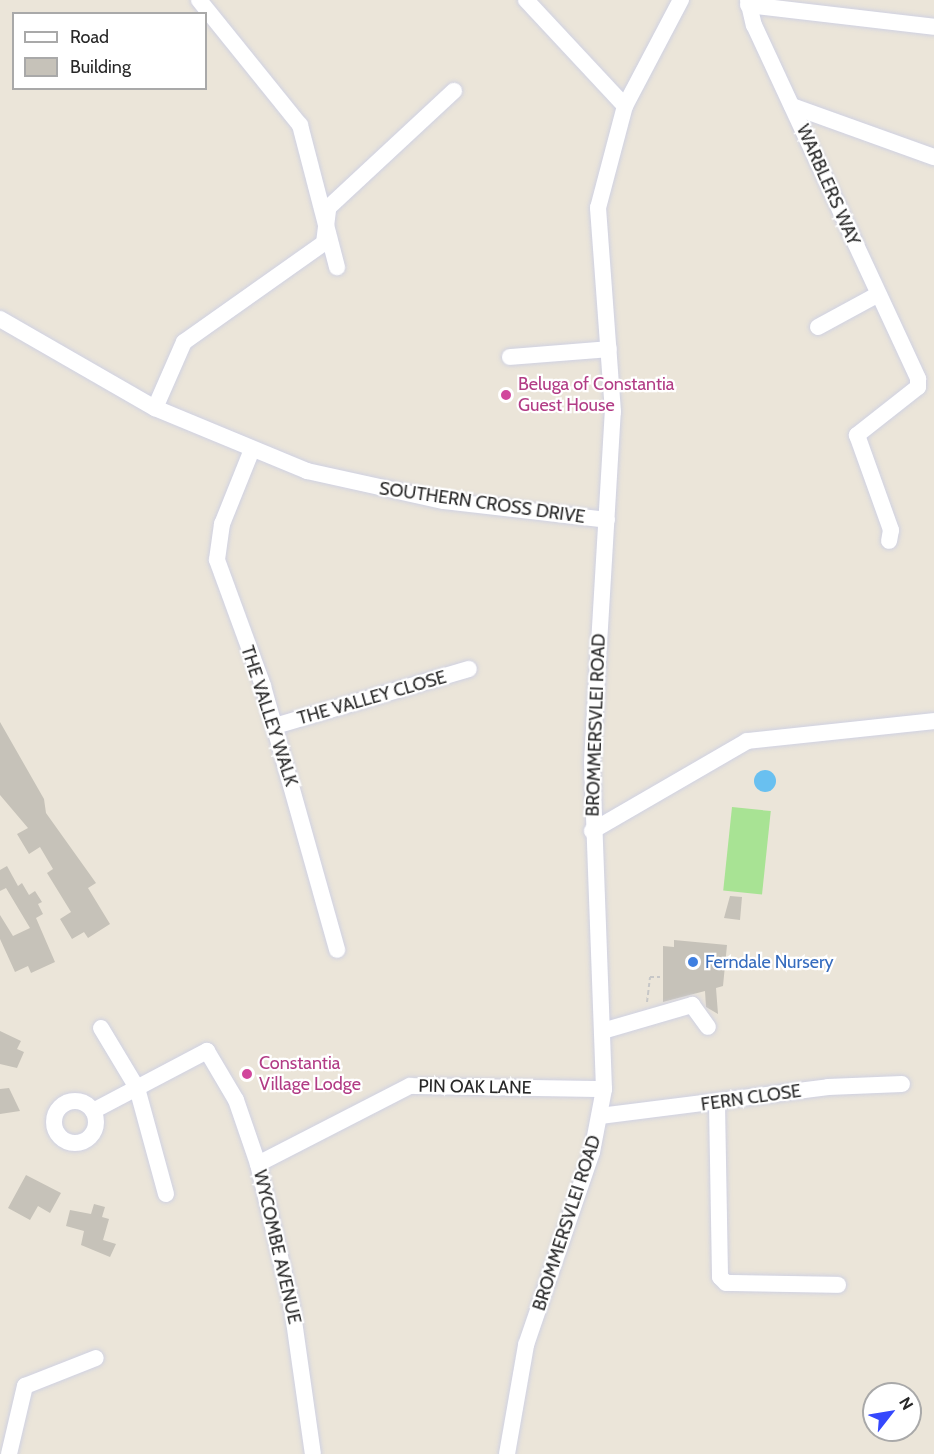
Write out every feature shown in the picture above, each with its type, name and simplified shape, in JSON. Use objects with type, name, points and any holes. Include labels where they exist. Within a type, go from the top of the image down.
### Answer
[{"type":"street","points":[[199,0],[300,125],[338,267]]},
{"type":"street","points":[[526,0],[625,106]]},
{"type":"street","name":"BROMMERSVLEI ROAD","points":[[507,1454],[526,1345],[600,1116],[604,1089],[606,1030],[592,831],[594,691],[614,443],[598,208],[625,106],[681,0]]},
{"type":"street","points":[[748,2],[934,27]]},
{"type":"street","name":"WARBLERS WAY","points":[[748,2],[792,106],[913,368],[918,387],[857,435],[891,530],[888,541]]},
{"type":"street","points":[[155,408],[184,342],[324,243],[328,208],[454,91]]},
{"type":"street","points":[[792,106],[934,157]]},
{"type":"street","points":[[818,327],[878,295]]},
{"type":"street","name":"SOUTHERN CROSS DRIVE","points":[[0,319],[155,408],[251,452],[371,488],[607,520]]},
{"type":"street","points":[[510,357],[609,349]]},
{"type":"street","name":"THE VALLEY WALK","points":[[251,452],[222,524],[217,561],[275,726],[337,950]]},
{"type":"street","name":"THE VALLEY CLOSE","points":[[275,726],[469,669]]},
{"type":"street","points":[[592,831],[747,741],[934,721]]},
{"type":"street","points":[[606,1030],[692,1005],[708,1027]]},
{"type":"street","points":[[101,1028],[137,1088],[166,1194]]},
{"type":"street","name":"WYCOMBE AVENUE","points":[[137,1088],[207,1051],[236,1100],[258,1164],[292,1307],[313,1454]]},
{"type":"street","name":"FERN CLOSE","points":[[600,1116],[717,1104],[828,1087],[902,1084]]},
{"type":"street","name":"PIN OAK LANE","points":[[258,1164],[410,1086],[604,1089]]},
{"type":"street","points":[[93,1111],[137,1088]]},
{"type":"street","points":[[717,1104],[720,1277],[726,1283],[838,1285]]},
{"type":"street","points":[[9,1454],[25,1386],[96,1358]]},
{"type":"path","points":[[649,1017],[650,977],[660,977]]},
{"type":"green space","points":[[732,807],[771,811],[762,895],[723,891]]},
{"type":"water","points":[[765,770],[773,773],[776,781],[773,789],[765,792],[757,789],[754,781],[757,773]]},
{"type":"building","points":[[0,722],[44,799],[46,813],[96,883],[88,888],[110,924],[88,938],[84,932],[72,939],[60,919],[71,912],[47,873],[53,869],[40,847],[29,854],[17,834],[28,828],[0,795]]},
{"type":"building","points":[[7,866],[18,886],[22,883],[29,895],[35,891],[42,902],[38,904],[43,914],[36,918],[55,962],[31,973],[28,966],[15,972],[0,939],[0,915],[13,936],[30,928],[6,888],[0,891],[0,870]]},
{"type":"building","points":[[730,896],[742,897],[740,920],[724,918]]},
{"type":"building","name":"Ferndale Nursery","points":[[674,940],[727,945],[723,986],[716,988],[718,1014],[706,1007],[705,991],[663,1002],[663,946],[674,947]]},
{"type":"building","points":[[0,1031],[21,1041],[17,1049],[24,1052],[17,1068],[0,1064]]},
{"type":"building","points":[[9,1088],[20,1111],[0,1114],[0,1089]]},
{"type":"building","points":[[26,1175],[61,1193],[50,1213],[38,1206],[30,1220],[8,1208]]},
{"type":"building","points":[[94,1204],[105,1207],[102,1217],[109,1219],[103,1240],[116,1244],[110,1257],[81,1245],[84,1231],[66,1226],[70,1210],[91,1214]]},
{"type":"place","name":"Beluga of Constantia Guest House","points":[[506,395]]},
{"type":"place","name":"Ferndale Nursery","points":[[693,962]]},
{"type":"place","name":"Constantia Village Lodge","points":[[247,1074]]}]
